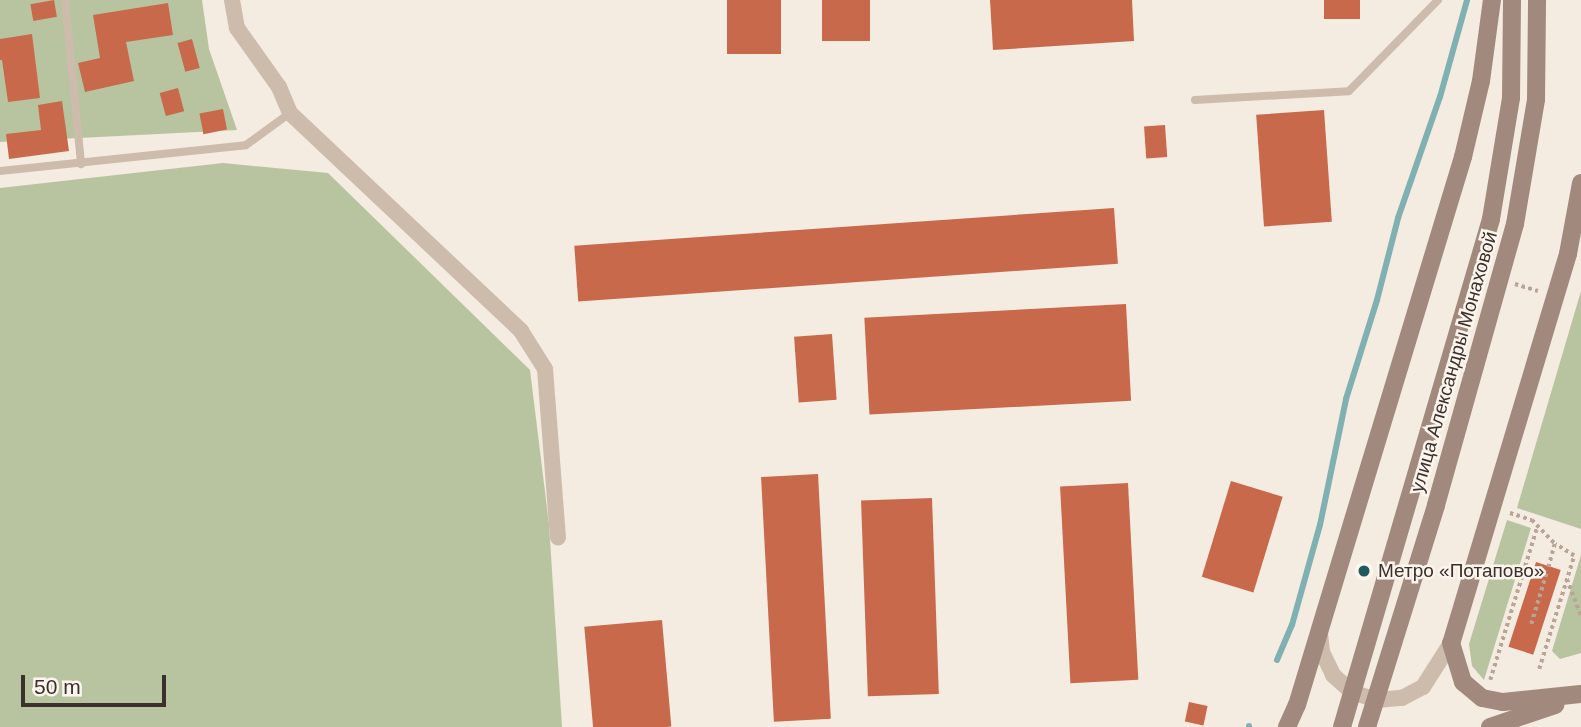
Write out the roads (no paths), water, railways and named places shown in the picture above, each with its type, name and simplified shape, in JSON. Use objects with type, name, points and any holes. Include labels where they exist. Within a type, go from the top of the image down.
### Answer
[{"type":"main road","points":[[1287,727],[1297,705],[1463,157],[1481,81],[1492,0]]},
{"type":"main road","name":"улица Александры Монаховой","points":[[1342,727],[1457,343],[1491,219],[1511,98],[1512,0]]},
{"type":"main road","name":"улица Александры Монаховой","points":[[1367,727],[1480,350],[1526,169],[1536,100],[1537,0]]},
{"type":"main road","points":[[1581,183],[1568,254],[1451,643],[1463,682],[1482,698],[1503,702],[1581,695]]},
{"type":"main road","points":[[1490,727],[1581,695]]},
{"type":"street","points":[[232,0],[237,28],[279,87],[290,113],[521,331],[545,369],[558,537]]},
{"type":"street","points":[[1320,627],[1322,652],[1333,675],[1352,692],[1377,699],[1402,698],[1423,687],[1451,643]]},
{"type":"lane","points":[[65,0],[81,164]]},
{"type":"lane","points":[[1195,100],[1349,91],[1438,0]]},
{"type":"lane","points":[[0,171],[246,145],[290,113]]},
{"type":"waterway","points":[[1277,660],[1292,625],[1320,525],[1346,399],[1377,300],[1398,218],[1440,97],[1467,0]]},
{"type":"place","name":"Метро «Потапово»","points":[[1364,571]]}]
